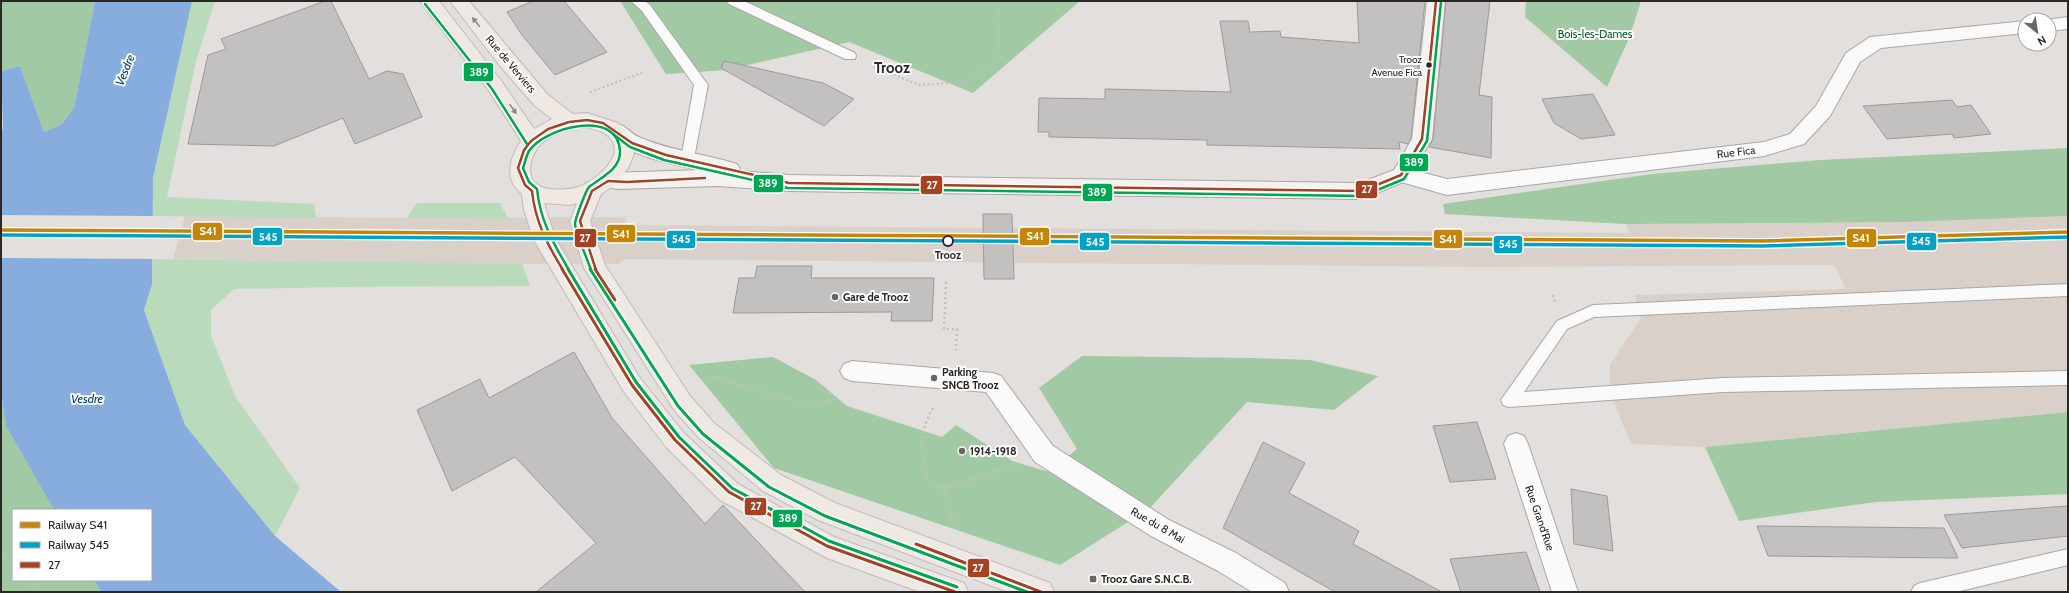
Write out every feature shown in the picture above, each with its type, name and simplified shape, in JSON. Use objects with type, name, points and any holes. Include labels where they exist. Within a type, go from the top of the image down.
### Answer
[{"type":"main road","points":[[429,1],[485,70],[516,114],[531,141]]},
{"type":"main road","name":"Rue de Verviers","points":[[459,1],[507,61],[541,100],[569,122]]},
{"type":"main road","points":[[600,186],[573,197],[553,198],[532,191],[525,185],[518,168],[524,150],[531,141],[548,129],[569,122],[592,121],[603,123],[616,130],[623,141],[625,154],[620,167],[600,186],[580,222],[595,268],[682,403],[706,430],[772,483],[827,512],[1041,592]]},
{"type":"main road","points":[[532,191],[534,210],[545,240],[632,385],[675,440],[729,492],[755,508],[827,546],[955,592]]},
{"type":"street","points":[[600,186],[674,178],[728,177],[789,183],[1362,191],[1401,175],[1422,138],[1436,1]]},
{"type":"street","points":[[2057,24],[2068,23]]},
{"type":"street","name":"Rue Fica","points":[[1401,175],[1447,187],[1764,149],[1797,138],[1823,111],[1853,58],[1877,42],[2017,28]]},
{"type":"street","points":[[616,130],[632,143],[666,155],[789,183]]},
{"type":"street","points":[[852,371],[954,380]]},
{"type":"street","name":"Rue du 8 Mai","points":[[954,380],[992,383],[1044,454],[1160,528],[1227,562],[1276,592]]},
{"type":"street","name":"Rue Grand'Rue","points":[[1516,444],[1565,592]]},
{"type":"lane","points":[[637,1],[646,8],[701,84],[688,159]]},
{"type":"lane","points":[[733,1],[850,56]]},
{"type":"lane","points":[[2068,290],[1593,311],[1562,325],[1509,400],[1723,385],[2068,378]]},
{"type":"lane","points":[[1920,592],[2068,558]]},
{"type":"path","points":[[850,56],[919,85],[965,82],[1000,58],[998,1]]},
{"type":"path","points":[[596,90],[644,72]]},
{"type":"path","points":[[946,282],[944,329],[958,329],[954,380]]},
{"type":"path","points":[[668,381],[719,378],[809,406],[837,399],[852,371]]},
{"type":"path","points":[[921,435],[928,482],[944,489],[1004,470]]},
{"type":"path","points":[[944,489],[954,527]]},
{"type":"path","points":[[1,552],[12,563]]},
{"type":"path","points":[[29,581],[39,592]]},
{"type":"shaded area","points":[[185,216],[407,218],[627,217],[625,225],[1629,233],[1626,224],[1904,222],[2068,216],[2068,412],[1705,447],[1631,444],[1610,393],[1610,364],[1641,318],[1635,295],[1846,289],[1834,265],[1483,267],[625,259],[619,264],[522,264],[173,259]]},
{"type":"green space","points":[[1,1],[95,1],[74,108],[62,124],[44,132],[20,66],[1,71]]},
{"type":"green space","points":[[192,1],[215,1],[196,61],[167,197],[314,204],[316,218],[151,216],[153,178]]},
{"type":"green space","points":[[620,1],[1080,1],[973,93],[849,42],[726,70],[666,74]]},
{"type":"green space","name":"Bois-les-Dames","points":[[1526,1],[1641,1],[1630,36],[1607,87],[1525,17]]},
{"type":"green space","points":[[2068,148],[2068,216],[1904,222],[1626,224],[1445,214],[1443,204],[1652,174],[1820,160]]},
{"type":"green space","points":[[417,203],[500,203],[508,219],[407,218]]},
{"type":"green space","points":[[153,259],[522,264],[530,286],[234,289],[211,310],[211,336],[235,396],[300,488],[275,536],[185,425],[144,310],[152,284]]},
{"type":"green space","points":[[1082,356],[1310,360],[1378,376],[1334,410],[1247,402],[1150,508],[1060,565],[774,468],[689,365],[773,357],[816,380],[847,406],[942,437],[956,425],[1012,461],[1049,472],[1077,449],[1039,388]]},
{"type":"green space","points":[[1,392],[6,426],[53,509],[12,509],[12,581],[95,581],[101,592],[1,592]]},
{"type":"green space","points":[[2068,412],[2068,494],[1876,502],[1739,521],[1705,447]]},
{"type":"water","name":"Vesdre","points":[[95,1],[192,1],[153,178],[152,284],[144,310],[185,425],[275,536],[341,592],[101,592],[95,581],[152,581],[152,509],[53,509],[6,426],[1,392],[1,133],[3,128],[1,71],[20,66],[44,132],[62,124],[74,108]]},
{"type":"pier","points":[[1,215],[153,216],[155,259],[1,258]]},
{"type":"building","points":[[325,1],[331,1],[369,79],[387,71],[403,74],[422,117],[355,144],[343,118],[274,146],[188,144],[208,55],[226,49],[221,39]]},
{"type":"building","points":[[533,1],[564,1],[607,52],[555,75],[522,35],[507,12]]},
{"type":"building","points":[[1357,1],[1425,1],[1411,139],[1408,144],[1399,142],[1400,149],[1207,145],[1207,140],[1049,137],[1049,132],[1038,132],[1039,98],[1105,99],[1105,89],[1231,92],[1220,21],[1248,21],[1250,32],[1280,31],[1281,37],[1359,43]]},
{"type":"building","points":[[1446,1],[1490,1],[1479,95],[1492,97],[1491,158],[1429,147],[1433,139]]},
{"type":"building","points":[[724,61],[823,83],[854,99],[824,126],[721,68]]},
{"type":"building","points":[[1593,94],[1615,135],[1581,139],[1554,123],[1542,99]]},
{"type":"building","points":[[1952,100],[1957,107],[1971,105],[1991,134],[1954,138],[1952,134],[1887,139],[1863,106]]},
{"type":"building","points":[[983,214],[1012,214],[1014,279],[984,279]]},
{"type":"building","name":"Gare de Trooz","points":[[757,266],[812,266],[811,278],[934,278],[932,321],[891,321],[892,312],[733,313],[739,278],[755,278]]},
{"type":"building","points":[[574,352],[612,418],[705,524],[723,505],[805,592],[536,592],[596,543],[515,457],[452,491],[417,410],[480,379],[489,398]]},
{"type":"building","points":[[1477,422],[1496,479],[1450,482],[1433,426]]},
{"type":"building","points":[[1263,442],[1305,463],[1289,493],[1359,531],[1353,544],[1442,592],[1335,592],[1223,528]]},
{"type":"building","points":[[1571,489],[1607,496],[1613,551],[1574,544]]},
{"type":"building","points":[[2068,506],[2068,536],[1962,548],[1944,515]]},
{"type":"building","points":[[1757,526],[1944,528],[1958,558],[1768,556]]},
{"type":"building","points":[[1526,552],[1540,592],[1461,592],[1450,559]]},
{"type":"rail line","name":"S41","points":[[1,230],[1763,241],[2068,232]]},
{"type":"rail line","name":"545","points":[[1,235],[1763,246],[2068,237]]},
{"type":"transit line","name":"27","points":[[955,592],[827,546],[729,492],[675,440],[632,385],[545,240],[534,210],[532,191],[525,185],[518,168],[524,150],[531,141],[548,129],[569,122],[587,120],[603,123],[632,143],[666,155],[789,183],[1362,191],[1401,175],[1422,139],[1436,1]]},
{"type":"transit line","name":"389","points":[[613,134],[630,147],[664,160],[788,188],[1363,196],[1404,179],[1427,141],[1441,2]]},
{"type":"transit line","name":"389","points":[[425,4],[492,89],[527,144]]},
{"type":"transit line","name":"389","points":[[957,587],[829,541],[732,488],[679,437],[636,382],[550,238],[539,209],[537,189],[529,182],[523,168],[528,152],[534,145],[550,134],[570,127],[587,125],[601,128],[612,134],[618,143],[620,153],[616,164],[605,177],[588,188],[575,223],[591,271],[678,406],[703,434],[769,487],[825,516],[1027,592]]},
{"type":"transit line","name":"27","points":[[608,181],[627,182],[705,178]]},
{"type":"transit line","name":"27","points":[[608,181],[592,191],[580,221],[595,268],[615,300]]},
{"type":"transit line","name":"27","points":[[916,544],[1041,592]]},
{"type":"place","name":"Trooz Avenue Fica","points":[[1429,65]]},
{"type":"place","name":"Trooz","points":[[948,241]]},
{"type":"place","name":"Gare de Trooz","points":[[835,297]]},
{"type":"place","name":"Parking SNCB Trooz","points":[[934,378]]},
{"type":"place","name":"1914-1918","points":[[962,451]]},
{"type":"place","name":"Trooz Gare S.N.C.B.","points":[[1093,579]]},
{"type":"district","name":"Trooz","points":[[892,68]]}]
